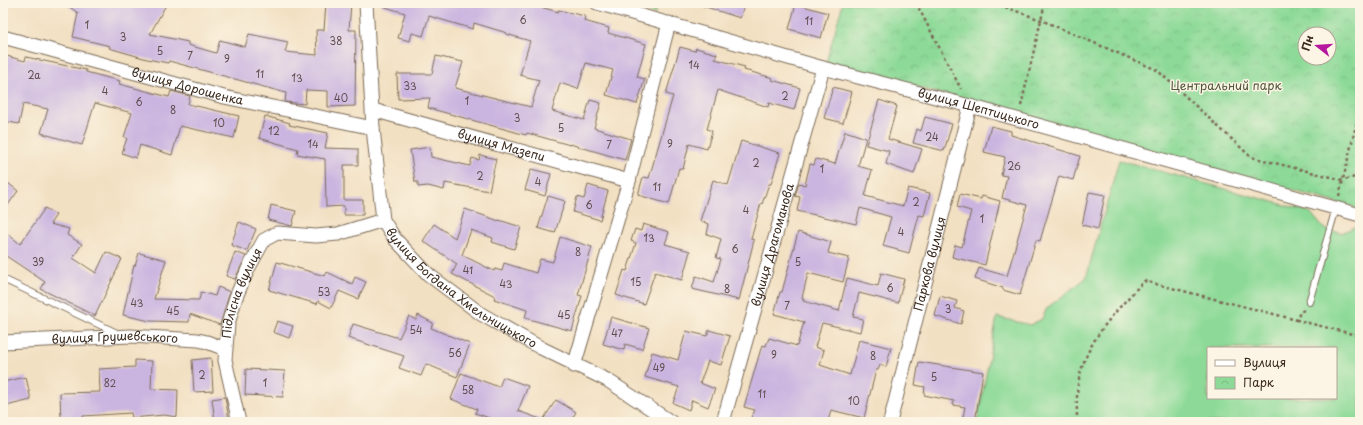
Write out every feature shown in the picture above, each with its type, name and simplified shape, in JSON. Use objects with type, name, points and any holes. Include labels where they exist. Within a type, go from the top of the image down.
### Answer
[{"type":"street","name":"вулиця Богдана Хмельницького","points":[[366,3],[374,128],[383,220],[395,239],[428,275],[481,314],[574,366],[607,380],[672,422]]},
{"type":"street","name":"вулиця Шептицького","points":[[597,3],[823,68],[970,106],[1360,215]]},
{"type":"street","points":[[574,366],[629,181],[669,23]]},
{"type":"street","name":"вулиця Дорошенка","points":[[3,36],[224,97],[374,128]]},
{"type":"street","name":"вулиця Драгоманова","points":[[723,422],[823,68]]},
{"type":"street","name":"Паркова вулиця","points":[[890,422],[970,106]]},
{"type":"street","name":"вулиця Мазепи","points":[[373,110],[629,181]]},
{"type":"street","name":"Підлісна вулиця","points":[[239,422],[225,360],[228,324],[236,297],[248,269],[268,236],[277,233],[316,236],[338,234],[383,220]]},
{"type":"street","name":"вулиця Грушевського","points":[[3,342],[124,336],[198,340],[225,349]]},
{"type":"lane","points":[[1309,302],[1336,208]]},
{"type":"lane","points":[[3,279],[124,336]]},
{"type":"path","points":[[916,3],[970,106]]},
{"type":"path","points":[[994,3],[1041,20],[1157,70],[1251,157],[1343,180],[1360,176]]},
{"type":"path","points":[[1017,120],[1045,3]]},
{"type":"path","points":[[1336,208],[1360,109]]},
{"type":"path","points":[[1077,422],[1079,380],[1091,346],[1106,323],[1144,281],[1360,336]]},
{"type":"path","points":[[1297,320],[1300,312],[1309,306],[1309,302]]},
{"type":"green space","points":[[617,3],[658,3],[655,14]]},
{"type":"green space","name":"Центральний парк","points":[[843,3],[1360,3],[1360,209],[826,62]]},
{"type":"green space","points":[[1119,160],[1310,212],[1324,229],[1341,233],[1360,226],[1360,422],[977,422],[997,317],[1030,325],[1042,319],[1047,308],[1086,278]]},
{"type":"building","points":[[64,3],[167,3],[150,34],[188,42],[188,45],[216,53],[220,40],[245,47],[249,34],[288,42],[285,52],[317,55],[316,30],[324,30],[326,3],[351,3],[349,30],[356,30],[355,106],[328,107],[328,91],[306,90],[305,104],[285,102],[286,93],[169,61],[168,63],[147,59],[109,48],[110,46],[73,37],[78,13]]},
{"type":"building","points":[[382,3],[527,3],[558,12],[558,10],[585,16],[584,21],[609,28],[608,33],[646,44],[637,77],[645,79],[637,104],[606,95],[613,70],[586,63],[578,89],[560,83],[552,111],[584,120],[590,100],[601,103],[594,128],[631,139],[625,160],[570,144],[527,133],[526,135],[428,108],[430,98],[398,99],[397,74],[432,74],[436,56],[463,62],[455,88],[531,107],[539,80],[520,75],[530,41],[474,23],[473,29],[429,16],[423,36],[412,33],[410,41],[398,38],[405,13],[382,6]]},
{"type":"building","points":[[700,3],[745,3],[740,18],[700,5]]},
{"type":"building","points":[[796,4],[828,13],[821,38],[789,29]]},
{"type":"building","points":[[680,47],[695,51],[696,48],[717,54],[715,59],[745,67],[744,70],[773,78],[772,80],[800,88],[794,110],[769,103],[768,107],[718,90],[707,129],[712,131],[707,149],[689,144],[683,169],[679,168],[669,204],[638,195],[643,177],[649,178],[673,96],[666,94]]},
{"type":"building","points":[[3,55],[25,61],[26,57],[86,70],[86,72],[120,81],[119,84],[169,97],[171,91],[190,96],[188,104],[239,116],[234,138],[180,126],[172,155],[140,145],[136,158],[122,153],[127,138],[124,137],[132,113],[95,103],[82,145],[41,133],[48,109],[23,104],[19,124],[3,121]]},
{"type":"building","points":[[833,87],[852,92],[843,123],[824,118]]},
{"type":"building","points":[[879,100],[897,106],[888,139],[922,149],[914,174],[886,164],[889,151],[866,145]]},
{"type":"building","points":[[265,116],[290,123],[289,125],[328,133],[325,148],[358,149],[358,165],[344,165],[344,200],[363,200],[363,215],[344,215],[344,206],[326,207],[325,159],[297,154],[298,149],[259,138]]},
{"type":"building","points":[[925,117],[952,124],[944,151],[913,143],[917,129],[921,131]]},
{"type":"building","points":[[991,126],[1011,131],[1011,135],[1080,156],[1073,180],[1059,176],[1040,241],[1036,240],[1020,295],[975,279],[979,268],[1007,276],[1027,205],[1002,198],[1007,176],[1001,175],[1005,157],[984,152]]},
{"type":"building","points":[[845,131],[866,138],[858,166],[872,170],[865,196],[903,206],[908,188],[930,193],[924,216],[919,215],[909,253],[883,246],[891,217],[860,208],[856,224],[797,211],[800,197],[795,196],[799,183],[805,185],[810,164],[814,165],[816,159],[835,164]]},
{"type":"building","points":[[741,141],[780,153],[771,184],[769,184],[762,204],[761,203],[751,239],[754,240],[739,300],[692,289],[696,276],[714,282],[721,259],[716,258],[721,239],[707,234],[709,224],[700,221],[713,180],[728,185]]},
{"type":"building","points":[[430,147],[431,157],[470,166],[472,158],[479,160],[480,155],[496,159],[489,191],[445,183],[444,190],[428,186],[418,187],[418,182],[415,182],[410,150]]},
{"type":"building","points":[[531,169],[551,174],[545,196],[525,190]]},
{"type":"building","points":[[3,179],[18,191],[3,212]]},
{"type":"building","points":[[588,185],[608,191],[600,220],[573,212],[577,197],[584,199]]},
{"type":"building","points":[[1089,192],[1105,195],[1098,229],[1082,225]]},
{"type":"building","points":[[960,194],[981,199],[982,196],[1000,201],[985,265],[952,257],[955,245],[962,247],[971,211],[957,207]]},
{"type":"building","points":[[548,196],[565,201],[555,233],[538,228]]},
{"type":"building","points":[[271,205],[296,211],[292,226],[268,220]]},
{"type":"building","points":[[45,208],[56,215],[50,224],[69,229],[67,235],[82,244],[73,258],[96,273],[106,252],[122,259],[95,316],[41,289],[45,282],[3,254],[3,230],[20,244]]},
{"type":"building","points":[[465,209],[521,227],[514,249],[492,242],[493,238],[471,230],[462,255],[494,271],[495,269],[502,271],[504,263],[536,273],[540,259],[553,262],[560,237],[592,247],[578,295],[582,296],[572,331],[525,318],[527,310],[494,299],[495,296],[452,274],[457,264],[423,241],[434,224],[455,238]]},
{"type":"building","points":[[239,222],[256,229],[247,251],[231,245]]},
{"type":"building","points":[[643,224],[669,232],[665,244],[690,251],[682,280],[655,272],[644,304],[616,295],[624,270],[627,271],[636,243],[631,241],[635,229],[641,231]]},
{"type":"building","points":[[798,232],[831,242],[828,253],[849,258],[843,282],[808,273],[802,298],[804,298],[803,301],[839,311],[847,278],[878,286],[881,273],[904,279],[898,303],[859,293],[853,317],[863,319],[860,332],[822,323],[815,347],[824,350],[820,365],[850,375],[859,340],[891,348],[886,367],[880,365],[878,370],[876,370],[864,418],[831,410],[828,422],[749,422],[755,410],[744,407],[762,345],[766,346],[769,338],[797,346],[804,322],[774,314],[780,292],[782,292]]},
{"type":"building","points":[[235,252],[246,256],[235,279],[226,276]]},
{"type":"building","points":[[139,253],[166,260],[154,299],[199,300],[201,292],[215,296],[218,287],[230,292],[220,325],[190,314],[189,322],[150,321],[123,315],[134,265],[135,266]]},
{"type":"building","points":[[277,262],[325,276],[327,272],[352,284],[355,277],[366,282],[358,299],[339,291],[331,308],[318,301],[317,304],[269,290]]},
{"type":"building","points":[[940,296],[957,301],[955,308],[964,311],[961,324],[935,316]]},
{"type":"building","points":[[418,315],[433,323],[431,328],[470,344],[457,377],[426,364],[421,376],[399,368],[404,356],[348,338],[353,324],[399,338],[409,316],[416,320]]},
{"type":"building","points":[[611,317],[649,328],[642,349],[625,344],[624,350],[603,344]]},
{"type":"building","points":[[277,321],[293,326],[289,338],[273,332]]},
{"type":"building","points":[[709,330],[730,336],[721,365],[708,361],[700,383],[715,389],[708,407],[692,400],[689,410],[673,403],[679,387],[645,377],[652,352],[678,360],[686,331],[707,336]]},
{"type":"building","points":[[211,358],[213,391],[194,392],[192,360]]},
{"type":"building","points":[[135,360],[152,361],[151,389],[178,390],[177,417],[164,415],[132,418],[131,413],[83,416],[84,421],[61,421],[60,393],[100,392],[99,369],[135,367]]},
{"type":"building","points":[[919,362],[983,372],[975,422],[962,422],[965,407],[953,405],[954,401],[924,395],[925,387],[915,385]]},
{"type":"building","points":[[246,369],[285,371],[283,397],[245,395]]},
{"type":"building","points":[[461,373],[499,387],[503,377],[528,386],[518,411],[543,420],[556,400],[576,412],[570,422],[501,422],[475,413],[477,409],[451,399]]},
{"type":"building","points":[[26,377],[31,400],[6,406],[3,395],[3,382]]},
{"type":"building","points":[[225,397],[229,419],[215,421],[212,399]]}]
